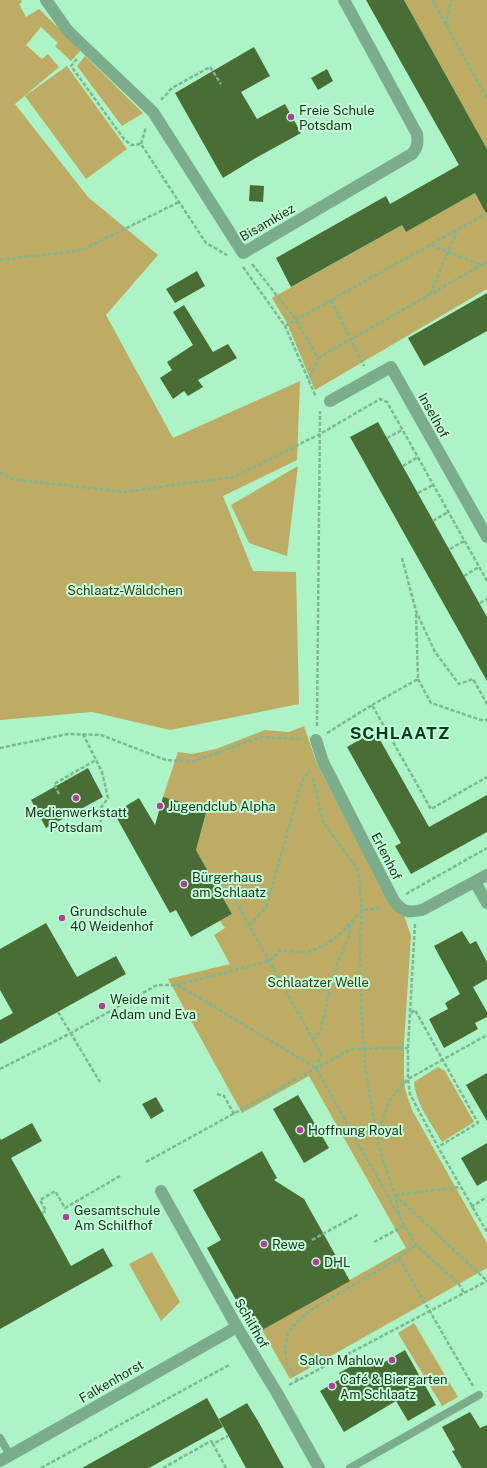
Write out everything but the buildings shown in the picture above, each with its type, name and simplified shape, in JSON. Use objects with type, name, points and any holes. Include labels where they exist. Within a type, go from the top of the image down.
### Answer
[{"type":"street","name":"Bisamkiez","points":[[46,0],[68,31],[153,112],[239,258],[412,154],[416,150],[418,144],[417,134],[344,0]]},
{"type":"street","name":"Inselhof","points":[[325,404],[391,367],[487,537]]},
{"type":"street","name":"Erlenhof","points":[[316,740],[323,762],[394,901],[402,910],[412,912]]},
{"type":"street","points":[[412,912],[422,910],[487,876]]},
{"type":"street","points":[[475,882],[487,903]]},
{"type":"street","name":"Schilfhof","points":[[161,1191],[237,1327],[277,1393],[319,1468]]},
{"type":"street","name":"Falkenhorst","points":[[5,1458],[237,1327]]},
{"type":"lane","points":[[350,1468],[479,1395]]},
{"type":"lane","points":[[0,1438],[5,1458]]},
{"type":"path","points":[[432,0],[487,98]]},
{"type":"path","points":[[446,25],[451,0]]},
{"type":"path","points":[[87,49],[71,66],[124,139],[131,145],[141,144]]},
{"type":"path","points":[[222,84],[210,67],[172,88],[158,103],[153,112],[146,125],[141,144],[206,243],[239,258],[296,320],[318,358]]},
{"type":"path","points":[[0,260],[82,250],[179,202]]},
{"type":"path","points":[[285,326],[487,214]]},
{"type":"path","points":[[429,295],[457,230]]},
{"type":"path","points":[[431,245],[481,265]]},
{"type":"path","points":[[239,258],[285,326],[318,400]]},
{"type":"path","points":[[309,380],[318,358],[487,262]]},
{"type":"path","points":[[331,300],[370,379]]},
{"type":"path","points":[[0,472],[12,479],[123,492],[233,477],[320,434],[380,398],[387,402],[487,582]]},
{"type":"path","points":[[316,740],[320,434],[325,404]]},
{"type":"path","points":[[387,438],[402,430]]},
{"type":"path","points":[[403,466],[418,457]]},
{"type":"path","points":[[418,493],[433,485]]},
{"type":"path","points":[[433,521],[448,512]]},
{"type":"path","points":[[450,549],[464,541]]},
{"type":"path","points":[[402,558],[416,611],[435,652],[459,684],[473,679],[487,704]]},
{"type":"path","points":[[464,576],[479,568]]},
{"type":"path","points":[[480,604],[487,599]]},
{"type":"path","points":[[416,611],[418,679],[431,703],[481,720],[487,720]]},
{"type":"path","points":[[0,748],[68,734],[101,735],[166,760],[192,762],[261,737],[316,740],[372,705],[418,679]]},
{"type":"path","points":[[372,705],[431,809],[487,777]]},
{"type":"path","points":[[83,734],[102,772],[107,789],[108,798],[97,813],[101,822]]},
{"type":"path","points":[[59,794],[54,784],[96,760]]},
{"type":"path","points":[[249,925],[266,908],[302,781],[311,768],[323,822],[358,870],[362,910],[360,940],[360,1006],[364,1049],[379,1147],[401,1220]]},
{"type":"path","points":[[394,901],[487,848]]},
{"type":"path","points":[[230,879],[230,889],[321,1054],[316,1068]]},
{"type":"path","points":[[0,1069],[71,1033],[157,985],[178,985],[269,961],[281,950],[304,952],[322,947],[340,935],[362,910]]},
{"type":"path","points":[[412,912],[416,927],[408,1048],[408,1079],[410,1094],[460,1187],[487,1232]]},
{"type":"path","points":[[313,1040],[320,1032],[336,966],[349,937],[350,924]]},
{"type":"path","points":[[178,985],[316,1068],[404,1226],[416,1244],[459,1284],[464,1293]]},
{"type":"path","points":[[116,1008],[121,1020]]},
{"type":"path","points":[[410,1013],[415,1010],[478,1123],[438,1147]]},
{"type":"path","points":[[58,1012],[100,1082]]},
{"type":"path","points":[[377,1136],[390,1099],[408,1079],[487,1035]]},
{"type":"path","points":[[146,1162],[351,1049],[408,1048]]},
{"type":"path","points":[[217,1094],[224,1096],[234,1114]]},
{"type":"path","points":[[42,1213],[46,1211],[40,1200],[55,1191],[65,1208],[120,1176]]},
{"type":"path","points":[[394,1195],[460,1187]]},
{"type":"path","points":[[277,1393],[430,1310],[487,1281],[394,1195]]},
{"type":"path","points":[[471,1206],[487,1197]]},
{"type":"path","points":[[312,1240],[359,1214]]},
{"type":"path","points":[[374,1242],[404,1226]]},
{"type":"path","points":[[298,1381],[287,1364],[284,1346],[289,1331],[297,1321],[306,1313],[399,1258],[416,1244]]},
{"type":"path","points":[[399,1258],[479,1395]]},
{"type":"path","points":[[42,1468],[229,1365]]},
{"type":"path","points":[[212,1444],[228,1436]]},
{"type":"path","points":[[163,1468],[211,1441],[226,1468]]},
{"type":"green space","name":"Schlaatz-Wäldchen","points":[[0,0],[21,0],[22,2],[19,4],[26,17],[39,9],[81,50],[71,61],[55,46],[58,43],[41,27],[26,45],[42,59],[48,54],[59,67],[15,104],[88,197],[158,255],[106,315],[173,438],[300,381],[297,460],[223,496],[253,571],[296,572],[299,704],[170,730],[92,712],[0,720]]},
{"type":"green space","points":[[404,0],[487,0],[487,149]]},
{"type":"green space","points":[[85,56],[143,113],[122,126],[77,66]]},
{"type":"green space","points":[[67,66],[127,149],[86,179],[25,96]]},
{"type":"green space","points":[[475,193],[478,199],[487,194],[487,289],[315,390],[287,323],[272,298],[402,225],[406,232]]},
{"type":"green space","points":[[298,466],[287,556],[249,543],[231,505]]},
{"type":"green space","name":"Schlaatzer Welle","points":[[304,726],[317,764],[389,900],[405,918],[411,936],[404,1043],[405,1089],[412,1110],[487,1243],[487,1268],[290,1379],[262,1330],[406,1248],[309,1076],[242,1113],[168,979],[230,964],[214,935],[225,928],[220,921],[232,914],[196,850],[207,809],[163,797],[178,752],[192,754],[216,749],[265,730],[289,732]]},
{"type":"green space","points":[[438,1067],[445,1071],[474,1122],[442,1142],[421,1106],[415,1090],[414,1082]]},
{"type":"green space","points":[[152,1252],[180,1302],[161,1321],[129,1264]]},
{"type":"green space","points":[[414,1323],[458,1397],[442,1406],[398,1333]]},
{"type":"place","name":"Freie Schule Potsdam","points":[[291,117]]},
{"type":"place","name":"Medienwerkstatt Potsdam","points":[[76,798]]},
{"type":"place","name":"Jugendclub Alpha","points":[[160,806]]},
{"type":"place","name":"Bürgerhaus am Schlaatz","points":[[184,884]]},
{"type":"place","name":"Grundschule 40 Weidenhof","points":[[62,918]]},
{"type":"place","name":"Weide mit Adam und Eva","points":[[102,1006]]},
{"type":"place","name":"Hoffnung Royal","points":[[300,1130]]},
{"type":"place","name":"Gesamtschule Am Schilfhof","points":[[66,1217]]},
{"type":"place","name":"Rewe","points":[[264,1244]]},
{"type":"place","name":"DHL","points":[[316,1262]]},
{"type":"place","name":"Salon Mahlow","points":[[392,1360]]},
{"type":"place","name":"Café & Biergarten Am Schlaatz","points":[[332,1386]]},
{"type":"district","name":"SCHLAATZ","points":[[400,733]]}]
